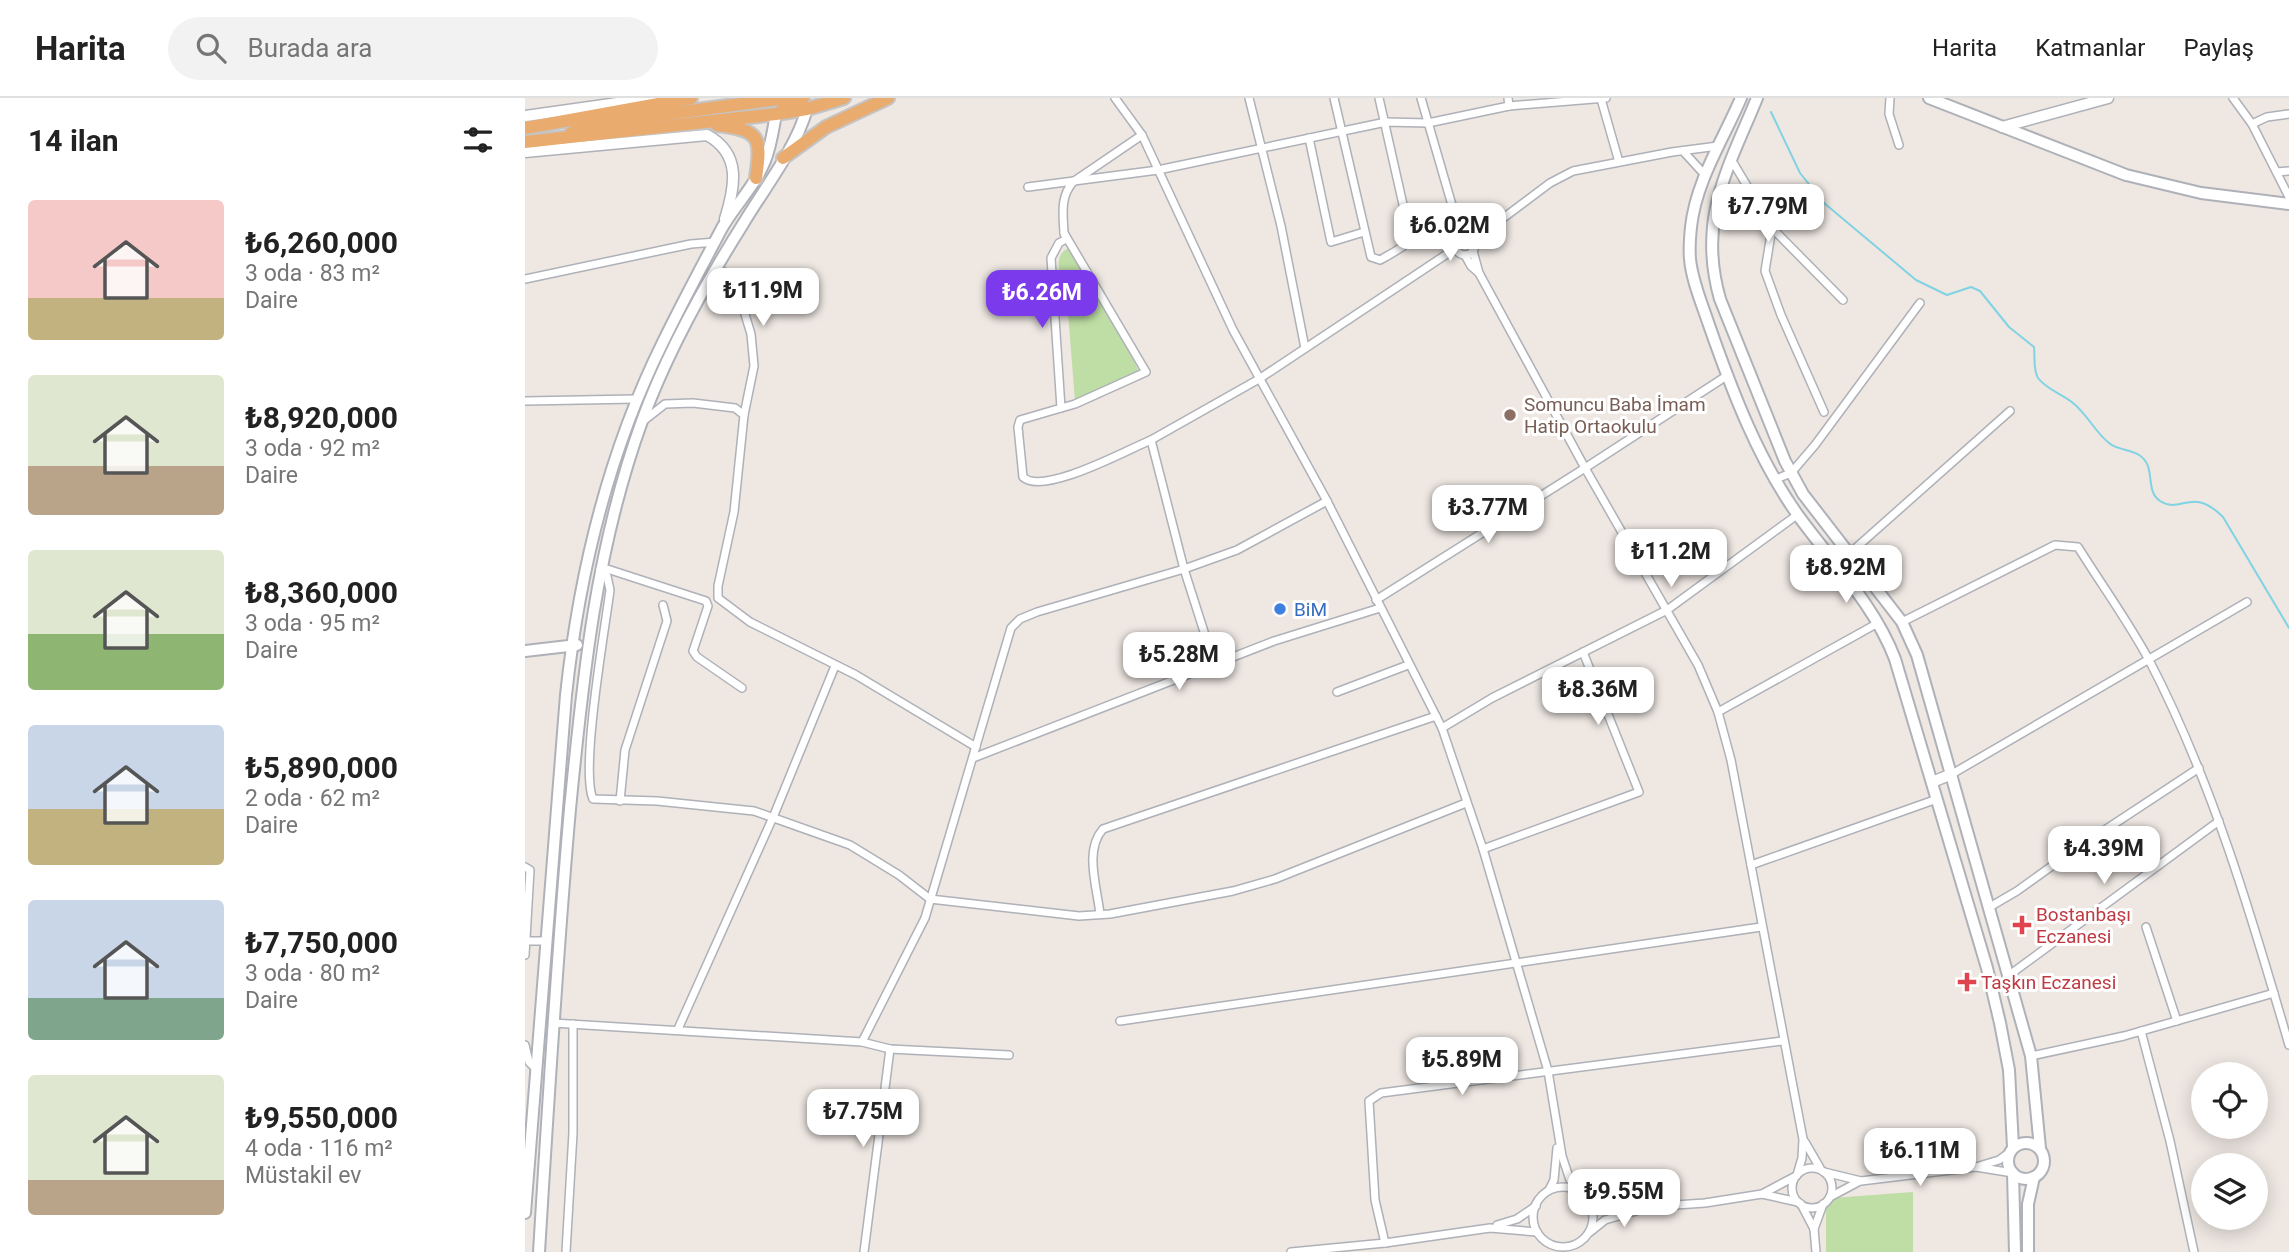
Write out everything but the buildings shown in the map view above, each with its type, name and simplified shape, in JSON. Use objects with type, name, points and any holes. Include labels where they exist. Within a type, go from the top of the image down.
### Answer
[{"type":"highway","points":[[525,128],[691,98]]},
{"type":"highway","points":[[525,142],[776,114],[811,102],[844,98]]},
{"type":"highway","points":[[783,158],[826,127],[888,98]]},
{"type":"highway","points":[[565,137],[586,125],[774,99],[776,114]]},
{"type":"highway","points":[[692,122],[743,128],[756,136],[761,149],[756,178]]},
{"type":"main road","points":[[1741,98],[1705,175],[1691,225],[1690,260],[1699,294],[1753,435],[1797,515],[1878,623],[1895,659],[2000,1023],[2009,1070],[2012,1150],[2008,1163],[2013,1173],[2015,1252]]},
{"type":"main road","points":[[1757,98],[1731,159],[1713,212],[1710,253],[1713,277],[1791,473],[1803,494],[1902,622],[1917,655],[2031,1056],[2039,1148],[2044,1164],[2034,1177],[2028,1204],[2028,1252]]},
{"type":"main road","points":[[1929,98],[2105,168],[2148,182],[2201,193],[2289,204]]},
{"type":"main road","points":[[539,1252],[553,1023],[586,646],[613,512],[656,384],[715,269],[783,158],[803,123],[811,102]]},
{"type":"main road","points":[[525,1213],[528,1142],[571,645],[583,580],[603,501],[636,399],[687,293],[723,228],[756,178],[770,145],[776,114]]},
{"type":"main road","points":[[525,651],[571,645],[586,646]]},
{"type":"main road","points":[[2012,1150],[2024,1142],[2039,1148]]},
{"type":"main road","points":[[2013,1173],[2023,1178],[2034,1177]]},
{"type":"street","points":[[525,116],[653,98]]},
{"type":"street","points":[[1115,98],[1142,135],[1233,330],[1327,501],[1442,728],[1518,965],[1548,1071],[1570,1180],[1590,1204],[1593,1216],[1589,1233]]},
{"type":"street","points":[[1249,98],[1281,226],[1305,348]]},
{"type":"street","points":[[1334,98],[1344,131],[1371,257],[1380,260],[1411,240],[1443,209],[1453,209]]},
{"type":"street","points":[[1378,98],[1386,122],[1411,240]]},
{"type":"street","points":[[1421,98],[1453,209],[1471,238],[1471,266],[1479,272],[1584,468],[1698,665],[1718,712],[1731,760],[1782,1041],[1803,1139],[1802,1158],[1792,1186],[1814,1229]]},
{"type":"street","points":[[1028,187],[1158,170],[1386,122],[1428,123],[1509,102],[1569,99],[1604,98],[1619,162]]},
{"type":"street","points":[[1890,98],[1889,114],[1899,145]]},
{"type":"street","points":[[2002,127],[2108,98]]},
{"type":"street","points":[[2233,98],[2252,124],[2289,197]]},
{"type":"street","points":[[2252,124],[2267,117],[2289,114]]},
{"type":"street","points":[[525,152],[707,135],[722,145],[734,169],[733,193],[723,228]]},
{"type":"street","points":[[1061,408],[1051,258],[1059,243],[1066,239],[1065,191],[1073,182],[1142,135]]},
{"type":"street","points":[[1309,138],[1331,242],[1364,232]]},
{"type":"street","points":[[1064,233],[1146,372],[1075,404],[1020,420],[1023,477],[1028,482],[1043,482],[1071,475],[1151,440],[1259,379],[1456,244],[1462,236],[1471,238],[1550,183],[1573,171],[1720,146]]},
{"type":"street","points":[[1683,151],[1705,175]]},
{"type":"street","points":[[1731,159],[1772,228],[1843,300]]},
{"type":"street","points":[[2277,173],[2289,171]]},
{"type":"street","points":[[1453,209],[1456,244],[1469,253]]},
{"type":"street","points":[[1772,228],[1765,271],[1781,315],[1824,412]]},
{"type":"street","points":[[525,279],[691,244],[716,242]]},
{"type":"street","points":[[715,269],[733,275],[751,334],[754,366],[744,415],[738,483],[718,598],[750,622],[856,675],[976,747]]},
{"type":"street","points":[[1776,479],[1791,473],[1823,435],[1920,303]]},
{"type":"street","points":[[1377,600],[1728,374]]},
{"type":"street","points":[[525,401],[636,399]]},
{"type":"street","points":[[641,424],[665,404],[693,403],[735,408],[744,415]]},
{"type":"street","points":[[1849,554],[2010,411]]},
{"type":"street","points":[[1151,440],[1184,569],[1214,663]]},
{"type":"street","points":[[862,1042],[918,935],[1011,628],[1020,619],[1237,550],[1327,501]]},
{"type":"street","points":[[1442,728],[1492,698],[1667,610],[1797,515]]},
{"type":"street","points":[[1902,622],[2055,545],[2078,547],[2148,659],[2199,768],[2219,821],[2289,1045]]},
{"type":"street","points":[[600,568],[706,601],[708,606],[693,651],[742,688]]},
{"type":"street","points":[[600,568],[607,576],[610,590],[593,716],[590,792],[593,799],[668,802],[754,811],[774,816],[850,845],[930,899],[1079,916],[1233,891],[1275,879],[1466,803]]},
{"type":"street","points":[[1932,782],[1952,774],[2246,602]]},
{"type":"street","points":[[620,801],[625,750],[667,621],[663,606]]},
{"type":"street","points":[[972,758],[1214,663],[1380,608]]},
{"type":"street","points":[[1718,712],[1878,623]]},
{"type":"street","points":[[1483,849],[1639,792],[1583,652]]},
{"type":"street","points":[[1337,691],[1408,665]]},
{"type":"street","points":[[678,1029],[774,816],[835,666]]},
{"type":"street","points":[[1100,914],[1092,852],[1094,839],[1103,829],[1436,716]]},
{"type":"street","points":[[1988,908],[2199,768]]},
{"type":"street","points":[[1751,865],[1937,799]]},
{"type":"street","points":[[2008,976],[2219,821]]},
{"type":"street","points":[[525,867],[530,870],[525,955]]},
{"type":"street","points":[[1120,1021],[1518,965],[1761,927]]},
{"type":"street","points":[[2146,927],[2177,1021]]},
{"type":"street","points":[[526,941],[546,941]]},
{"type":"street","points":[[2031,1056],[2141,1031],[2274,993]]},
{"type":"street","points":[[553,1023],[678,1029],[862,1042],[890,1049],[1009,1055]]},
{"type":"street","points":[[566,1252],[573,1133],[573,1024]]},
{"type":"street","points":[[2141,1031],[2170,1141],[2194,1252]]},
{"type":"street","points":[[1385,1243],[1374,1189],[1369,1101],[1381,1093],[1782,1041]]},
{"type":"street","points":[[525,1045],[529,1062],[536,1069]]},
{"type":"street","points":[[864,1252],[890,1049]]},
{"type":"street","points":[[1291,1252],[1385,1243],[1490,1228],[1517,1219],[1536,1206],[1554,1180],[1559,1136]]},
{"type":"street","points":[[1803,1139],[1831,1181],[1830,1197]]},
{"type":"street","points":[[1816,1252],[1814,1229],[1823,1204],[1830,1197],[1861,1181],[1976,1167],[1999,1160],[2012,1150]]},
{"type":"street","points":[[1976,1167],[2013,1173]]},
{"type":"street","points":[[1590,1204],[1617,1209],[1650,1208],[1762,1194],[1809,1168],[1861,1181]]},
{"type":"street","points":[[1546,1193],[1563,1187],[1582,1194]]},
{"type":"street","points":[[1762,1194],[1809,1207],[1823,1204]]},
{"type":"street","points":[[1536,1206],[1533,1217],[1537,1232],[1553,1248],[1576,1248],[1605,1220],[1650,1208]]},
{"type":"street","points":[[1490,1228],[1537,1232]]},
{"type":"green space","points":[[1070,247],[1075,248],[1139,371],[1075,401],[1065,274],[1059,273],[1061,254]]},
{"type":"green space","points":[[1913,1192],[1913,1252],[1826,1252],[1826,1207],[1833,1198]]},
{"type":"waterway","points":[[1771,112],[1800,173],[1824,203],[1916,280],[1947,295],[1971,287],[1980,291],[2009,327],[2034,347],[2035,371],[2041,382],[2078,407],[2109,443],[2135,453],[2144,460],[2148,465],[2153,491],[2160,501],[2175,505],[2203,503],[2223,517],[2289,628]]},
{"type":"place","name":"Somuncu Baba İmam Hatip Ortaokulu","points":[[1510,415]]},
{"type":"place","name":"BiM","points":[[1280,609]]},
{"type":"place","name":"Bostanbaşı Eczanesi","points":[[2022,925]]},
{"type":"place","name":"Taşkın Eczanesi","points":[[1967,982]]}]
